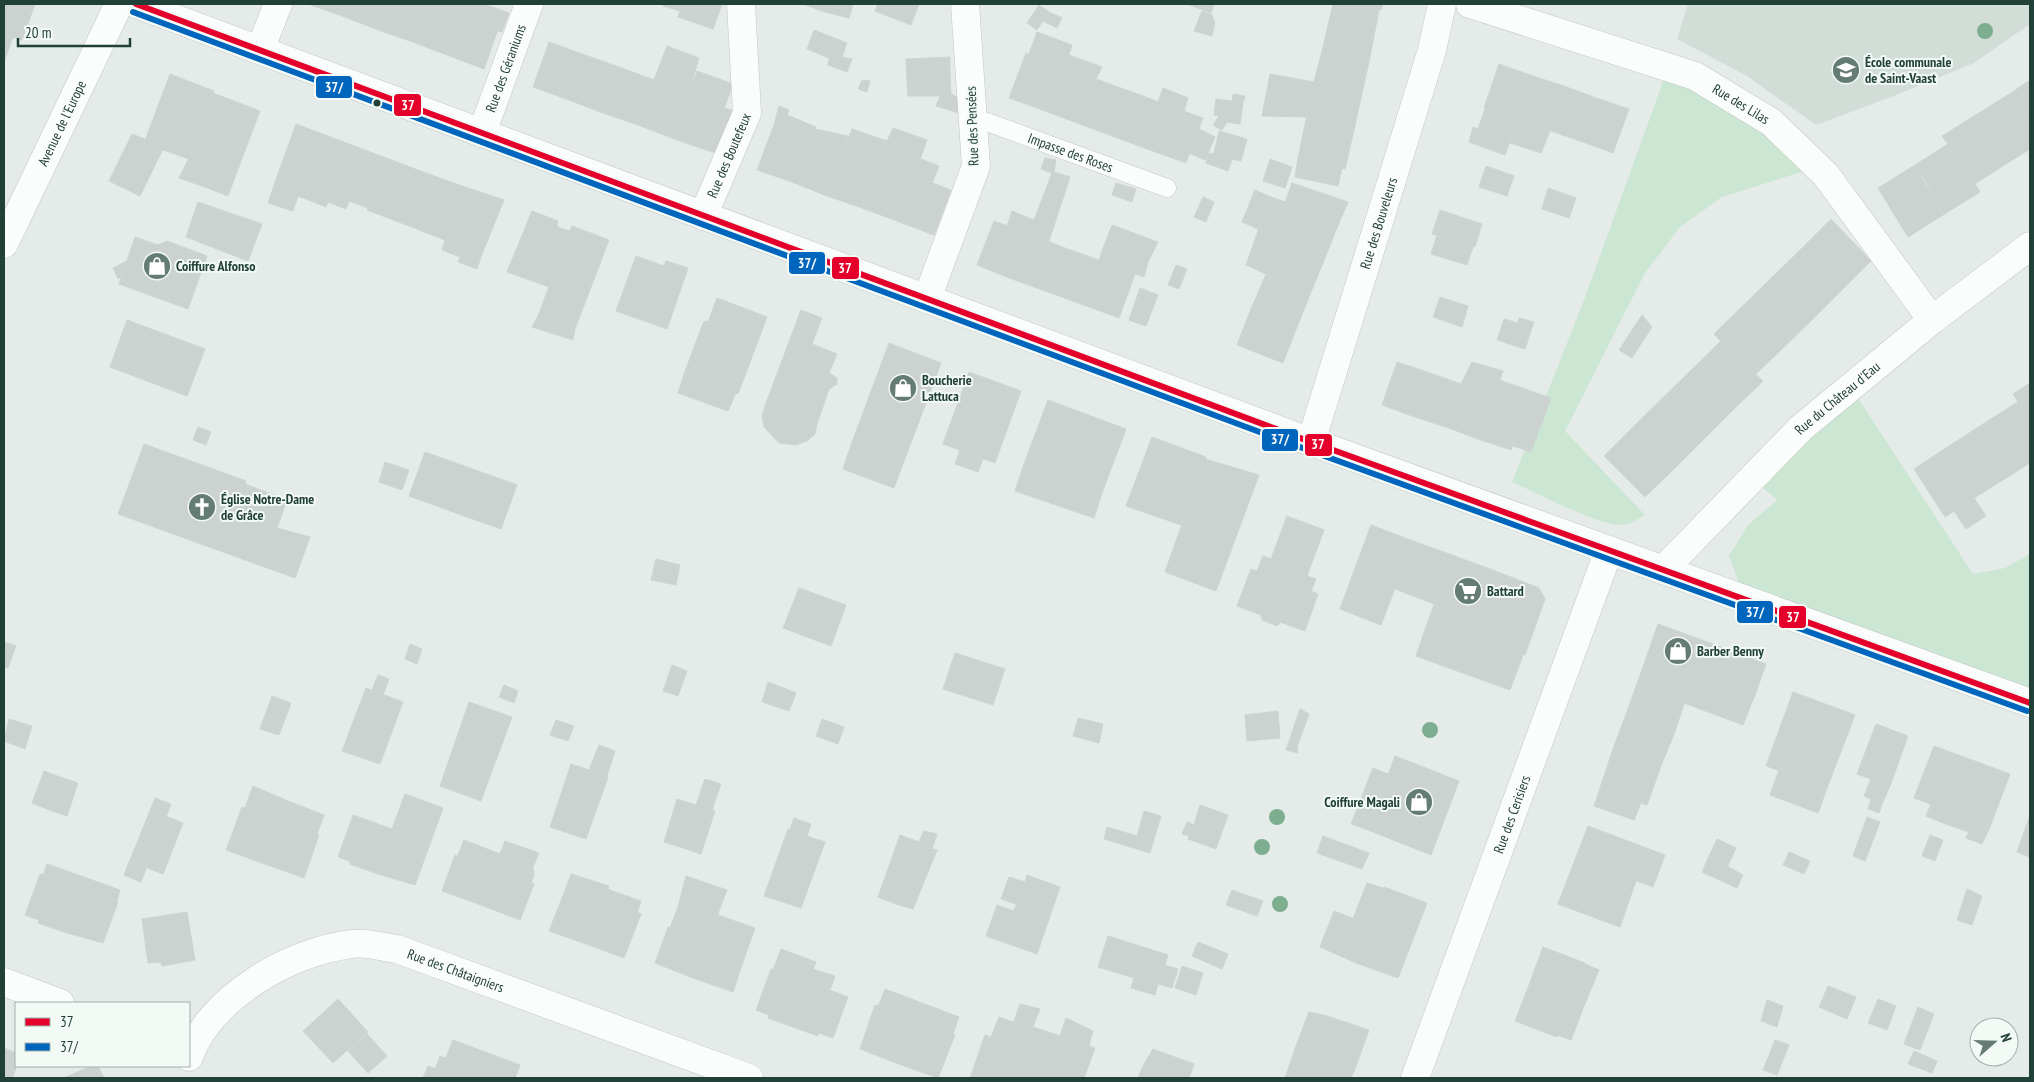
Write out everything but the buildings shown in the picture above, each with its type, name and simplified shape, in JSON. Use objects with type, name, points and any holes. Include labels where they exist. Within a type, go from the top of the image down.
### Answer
[{"type":"street","name":"Avenue de l'Europe","points":[[4,244],[119,4]]},
{"type":"street","points":[[136,4],[1311,442],[2030,703]]},
{"type":"street","points":[[260,50],[278,4]]},
{"type":"street","name":"Rue des Géraniums","points":[[482,133],[529,4]]},
{"type":"street","name":"Rue des Boutefeux","points":[[703,216],[747,114],[742,4]]},
{"type":"street","name":"Rue des Pensées","points":[[927,299],[976,166],[965,4]]},
{"type":"street","name":"Rue des Bouveleurs","points":[[1311,442],[1432,50],[1442,4]]},
{"type":"street","name":"Rue des Lilas","points":[[1470,4],[1695,76],[1771,122],[1826,175],[1932,320]]},
{"type":"street","name":"Rue du Château d'Eau","points":[[1663,570],[1751,477],[1802,428],[1932,320],[2030,246]]},
{"type":"street","name":"Rue des Cerisiers","points":[[1415,1078],[1609,550]]},
{"type":"street","name":"Rue des Châtaigniers","points":[[190,1054],[214,1016],[242,990],[274,969],[312,952],[354,943],[398,949],[749,1078]]},
{"type":"street","points":[[4,982],[57,1002]]},
{"type":"lane","name":"Impasse des Roses","points":[[974,121],[987,122],[1166,188]]},
{"type":"shaded area","name":"École communale de Saint-Vaast","points":[[1688,4],[2030,4],[2030,24],[1974,63],[1816,125],[1747,76],[1677,39]]},
{"type":"green space","points":[[1668,68],[1817,167],[1722,197],[1680,227],[1645,273],[1565,431],[1645,515],[1630,523],[1620,525],[1581,514],[1512,482],[1584,300]]},
{"type":"green space","points":[[1850,386],[1973,574],[2005,568],[2030,554],[2030,703],[1735,596],[1738,580],[1729,556],[1748,525],[1777,500],[1751,477]]},
{"type":"transit line","name":"37","points":[[136,4],[1311,442],[2030,703]]},
{"type":"transit line","name":"37/","points":[[133,12],[1308,450],[2027,711]]},
{"type":"place","name":"École communale de Saint-Vaast","points":[[1846,70]]},
{"type":"place","name":"Coiffure Alfonso","points":[[157,266]]},
{"type":"place","name":"Boucherie Lattuca","points":[[903,388]]},
{"type":"place","name":"Église Notre-Dame de Grâce","points":[[202,507]]},
{"type":"place","name":"Battard","points":[[1468,591]]},
{"type":"place","name":"Barber Benny","points":[[1678,651]]},
{"type":"place","name":"Coiffure Magali","points":[[1419,802]]}]
